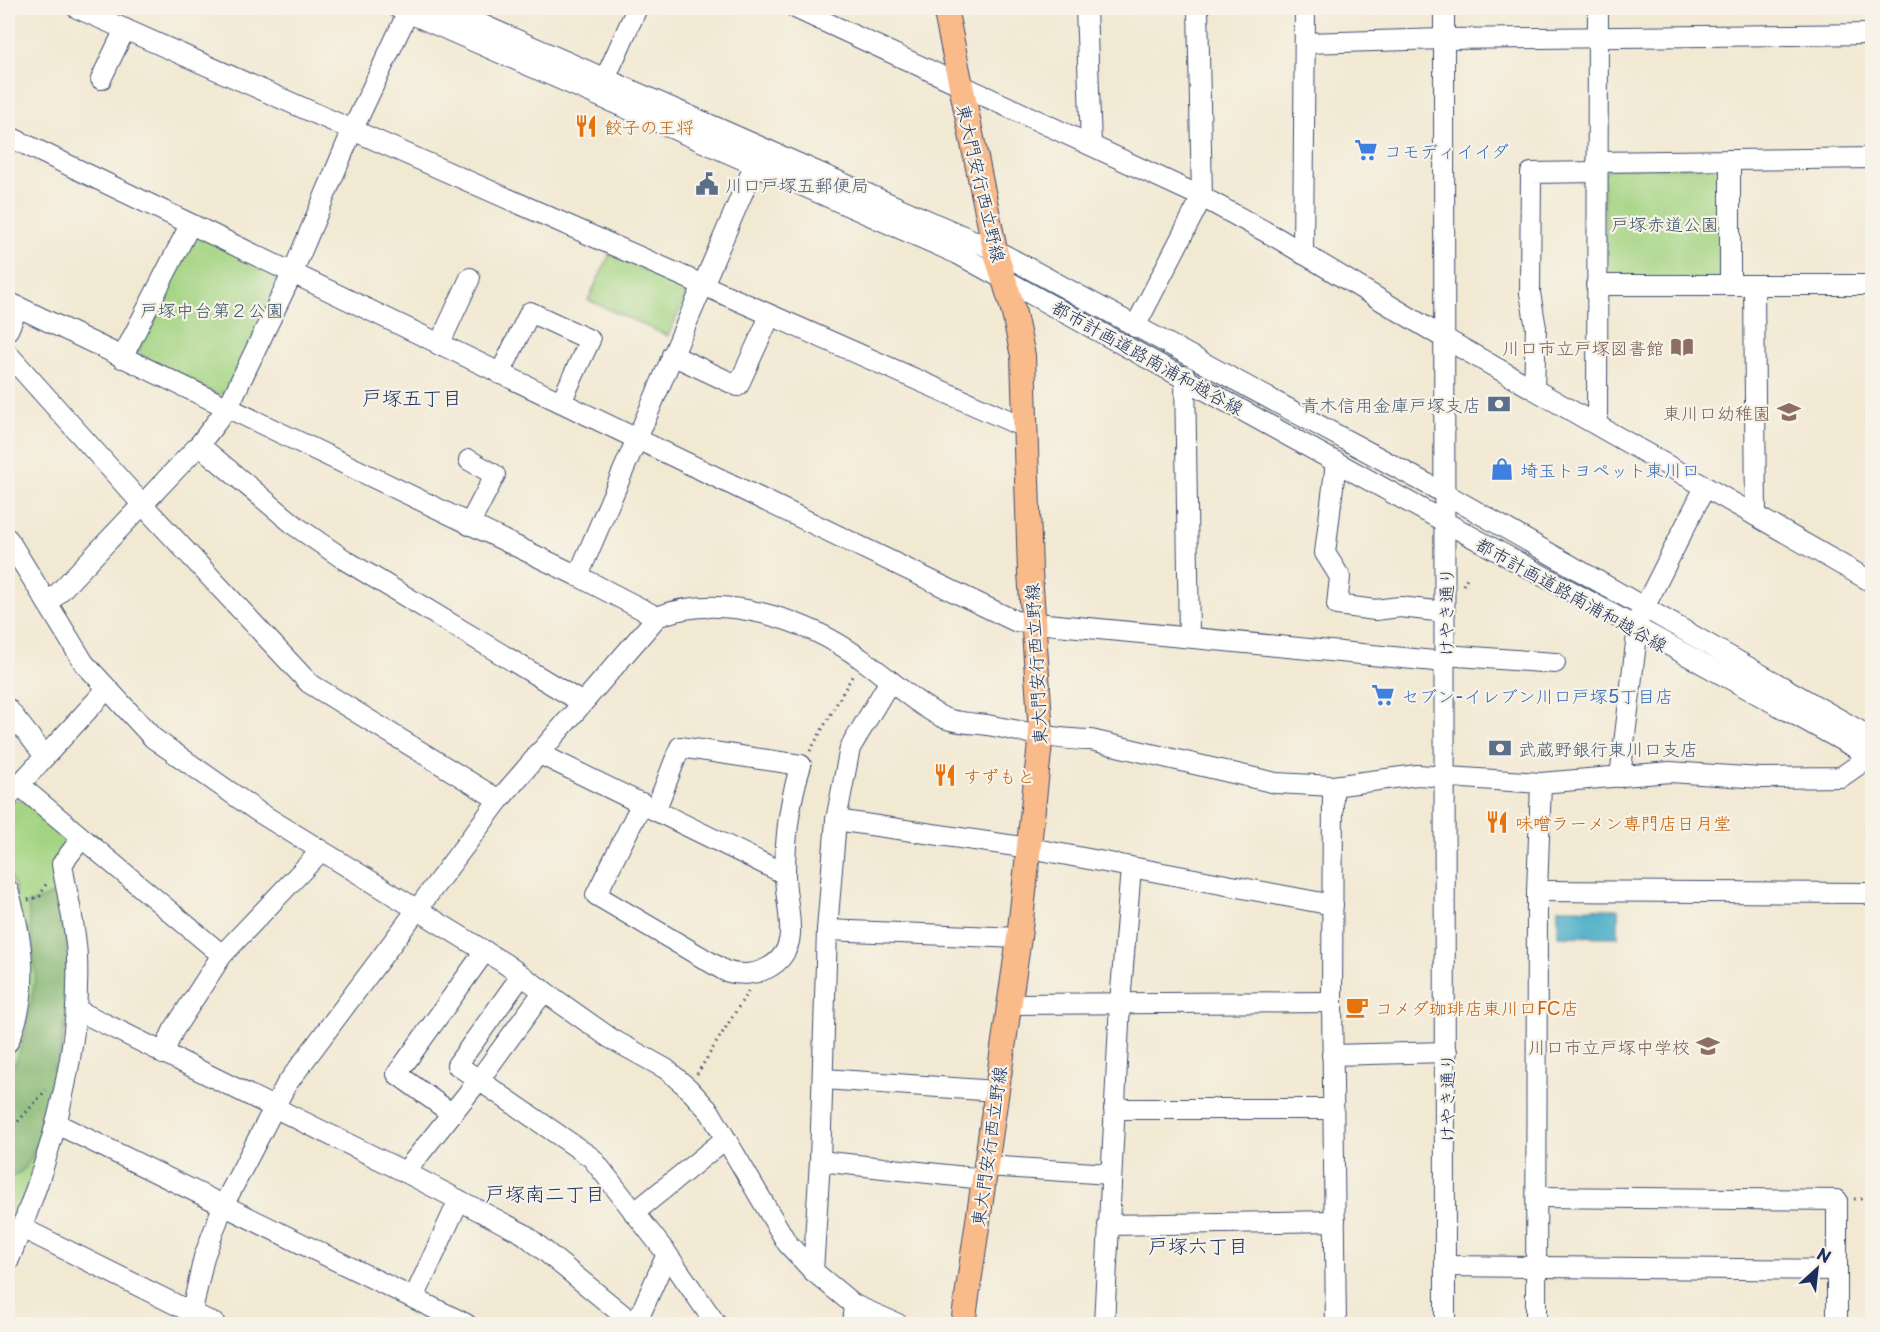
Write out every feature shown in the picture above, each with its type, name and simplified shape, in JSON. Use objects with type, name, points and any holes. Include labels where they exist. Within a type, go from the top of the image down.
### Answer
[{"type":"main road","name":"東大門安行西立野線","points":[[945,8],[995,250],[1005,278],[1023,356],[1041,734],[1019,938],[963,1324]]},
{"type":"street","points":[[77,8],[1026,428]]},
{"type":"street","name":"都市計画道路南浦和越谷線","points":[[444,8],[995,250],[1444,493],[1643,607],[1872,750]]},
{"type":"street","points":[[605,79],[637,8]]},
{"type":"street","points":[[795,8],[959,82],[1202,198],[1872,582]]},
{"type":"street","points":[[1086,8],[1091,145]]},
{"type":"street","points":[[1135,327],[1202,198],[1198,8]]},
{"type":"street","points":[[1303,254],[1305,8]]},
{"type":"street","name":"けやき通り","points":[[1444,8],[1447,1052],[1445,1324]]},
{"type":"street","points":[[1597,423],[1598,8]]},
{"type":"street","points":[[48,604],[199,445],[228,407],[292,274],[403,10]]},
{"type":"street","name":"都市計画道路南浦和越谷線","points":[[403,10],[958,254],[1185,376],[1444,524],[1638,630],[1872,750]]},
{"type":"street","points":[[101,79],[125,29]]},
{"type":"street","points":[[1305,44],[1444,39],[1872,34]]},
{"type":"street","points":[[8,136],[1015,621],[1445,658],[1555,663]]},
{"type":"street","points":[[1534,388],[1536,328],[1530,293],[1531,173],[1730,160],[1872,158]]},
{"type":"street","points":[[1730,160],[1730,285]]},
{"type":"street","points":[[578,576],[701,285],[755,164]]},
{"type":"street","points":[[122,358],[190,225]]},
{"type":"street","points":[[439,345],[470,279]]},
{"type":"street","points":[[1596,285],[1872,285]]},
{"type":"street","points":[[1754,285],[1756,516]]},
{"type":"street","points":[[8,330],[13,305],[578,576],[657,617]]},
{"type":"street","points":[[500,374],[530,312],[570,330],[590,340],[561,402]]},
{"type":"street","points":[[672,356],[738,386],[771,316]]},
{"type":"street","points":[[8,354],[142,504],[309,683],[498,800]]},
{"type":"street","points":[[1185,376],[1189,637]]},
{"type":"street","points":[[199,445],[297,527],[345,560],[581,702]]},
{"type":"street","points":[[469,525],[495,474],[470,460]]},
{"type":"street","points":[[1336,462],[1325,554],[1340,577],[1337,605],[1376,610],[1401,607],[1445,612]]},
{"type":"street","points":[[1620,777],[1638,630],[1643,607],[1705,487]]},
{"type":"street","points":[[8,538],[84,663],[153,738],[257,811],[485,951],[610,1038],[666,1069],[710,1112],[724,1140],[787,1243],[853,1315],[898,1324]]},
{"type":"street","points":[[190,1319],[204,1257],[223,1206],[286,1085],[498,800],[657,617],[675,610],[721,607],[755,613],[811,630],[862,659],[913,700],[945,718],[1066,740],[1091,740],[1276,783],[1333,786],[1417,775],[1445,779],[1541,783],[1690,772],[1761,778],[1841,777],[1872,750]]},
{"type":"street","points":[[813,1271],[824,1079],[827,930],[836,820],[850,748],[890,681]]},
{"type":"street","points":[[107,689],[13,791],[81,839],[222,955]]},
{"type":"street","points":[[8,709],[45,756]]},
{"type":"street","points":[[680,747],[801,765],[793,791],[785,874],[790,936],[778,959],[758,974],[746,976],[725,971],[596,895],[649,806],[680,747]]},
{"type":"street","points":[[538,753],[785,874]]},
{"type":"street","points":[[1536,1324],[1537,891],[1541,783]]},
{"type":"street","points":[[1333,786],[1332,1055],[1336,1324]]},
{"type":"street","points":[[836,820],[1030,848],[1332,904]]},
{"type":"street","points":[[8,1262],[22,1228],[57,1124],[77,1010],[77,957],[73,910],[62,864],[81,839]]},
{"type":"street","points":[[163,1054],[173,1031],[222,955],[321,851]]},
{"type":"street","points":[[1104,1324],[1120,1003],[1131,868]]},
{"type":"street","points":[[8,890],[17,920],[24,961],[13,1008],[14,1028],[8,1042]]},
{"type":"street","points":[[1537,891],[1867,893],[1872,896]]},
{"type":"street","points":[[827,930],[1019,938]]},
{"type":"street","points":[[451,1113],[397,1074],[485,951]]},
{"type":"street","points":[[521,976],[457,1065],[592,1158],[667,1254],[716,1324]]},
{"type":"street","points":[[405,1172],[478,1081],[544,991]]},
{"type":"street","points":[[1009,1005],[1332,1002]]},
{"type":"street","points":[[77,1010],[405,1172],[524,1234],[635,1324],[667,1254]]},
{"type":"street","points":[[1332,1055],[1447,1052]]},
{"type":"street","points":[[824,1079],[996,1091]]},
{"type":"street","points":[[1114,1109],[1333,1109]]},
{"type":"street","points":[[57,1124],[466,1324]]},
{"type":"street","points":[[634,1213],[724,1140]]},
{"type":"street","points":[[820,1161],[984,1173],[1110,1174]]},
{"type":"street","points":[[1538,1197],[1837,1200],[1837,1324]]},
{"type":"street","points":[[414,1298],[459,1200]]},
{"type":"street","points":[[1108,1225],[1335,1221]]},
{"type":"street","points":[[22,1228],[190,1319],[215,1324]]},
{"type":"street","points":[[1445,1266],[1837,1270]]},
{"type":"path","points":[[801,765],[862,659]]},
{"type":"path","points":[[26,900],[40,896],[48,882]]},
{"type":"path","points":[[688,1088],[758,974]]},
{"type":"path","points":[[8,1127],[14,1126],[28,1112],[50,1083]]},
{"type":"green space","name":"戸塚赤道公園","points":[[1719,166],[1725,171],[1724,271],[1719,280],[1616,280],[1606,275],[1603,176],[1609,168]]},
{"type":"green space","name":"戸塚中台第２公園","points":[[198,235],[273,272],[277,286],[227,392],[218,395],[141,356],[139,349],[190,238]]},
{"type":"green space","points":[[610,254],[683,287],[685,298],[668,336],[588,300]]},
{"type":"green space","points":[[12,800],[24,800],[65,835],[69,1008],[50,1130],[8,1239],[8,1056],[14,1044],[15,887],[8,874],[8,805]]},
{"type":"green space","points":[[57,893],[63,912],[68,955],[67,1001],[62,1045],[58,1064],[54,1066],[54,1086],[43,1140],[39,1139],[24,1168],[8,1179],[8,1075],[17,1060],[26,1030],[36,976],[28,904]]},
{"type":"water","points":[[1558,908],[1618,909],[1618,937],[1558,936]]},
{"type":"place","name":"餃子の王将","points":[[586,126]]},
{"type":"place","name":"コモディイイダ","points":[[1366,150]]},
{"type":"place","name":"川口戸塚五郵便局","points":[[707,184]]},
{"type":"place","name":"川口市立戸塚図書館","points":[[1682,347]]},
{"type":"place","name":"青木信用金庫戸塚支店","points":[[1499,404]]},
{"type":"place","name":"東川口幼稚園","points":[[1789,412]]},
{"type":"place","name":"埼玉トヨペット東川口","points":[[1502,469]]},
{"type":"place","name":"セブン-イレブン川口戸塚5丁目店","points":[[1383,695]]},
{"type":"place","name":"武蔵野銀行東川口支店","points":[[1500,748]]},
{"type":"place","name":"すずもと","points":[[945,775]]},
{"type":"place","name":"味噌ラーメン専門店日月堂","points":[[1497,822]]},
{"type":"place","name":"コメダ珈琲店東川口FC店","points":[[1357,1007]]},
{"type":"place","name":"川口市立戸塚中学校","points":[[1708,1046]]},
{"type":"district","name":"戸塚五丁目","points":[[412,397]]},
{"type":"district","name":"戸塚南二丁目","points":[[545,1193]]},
{"type":"district","name":"戸塚六丁目","points":[[1198,1245]]}]
